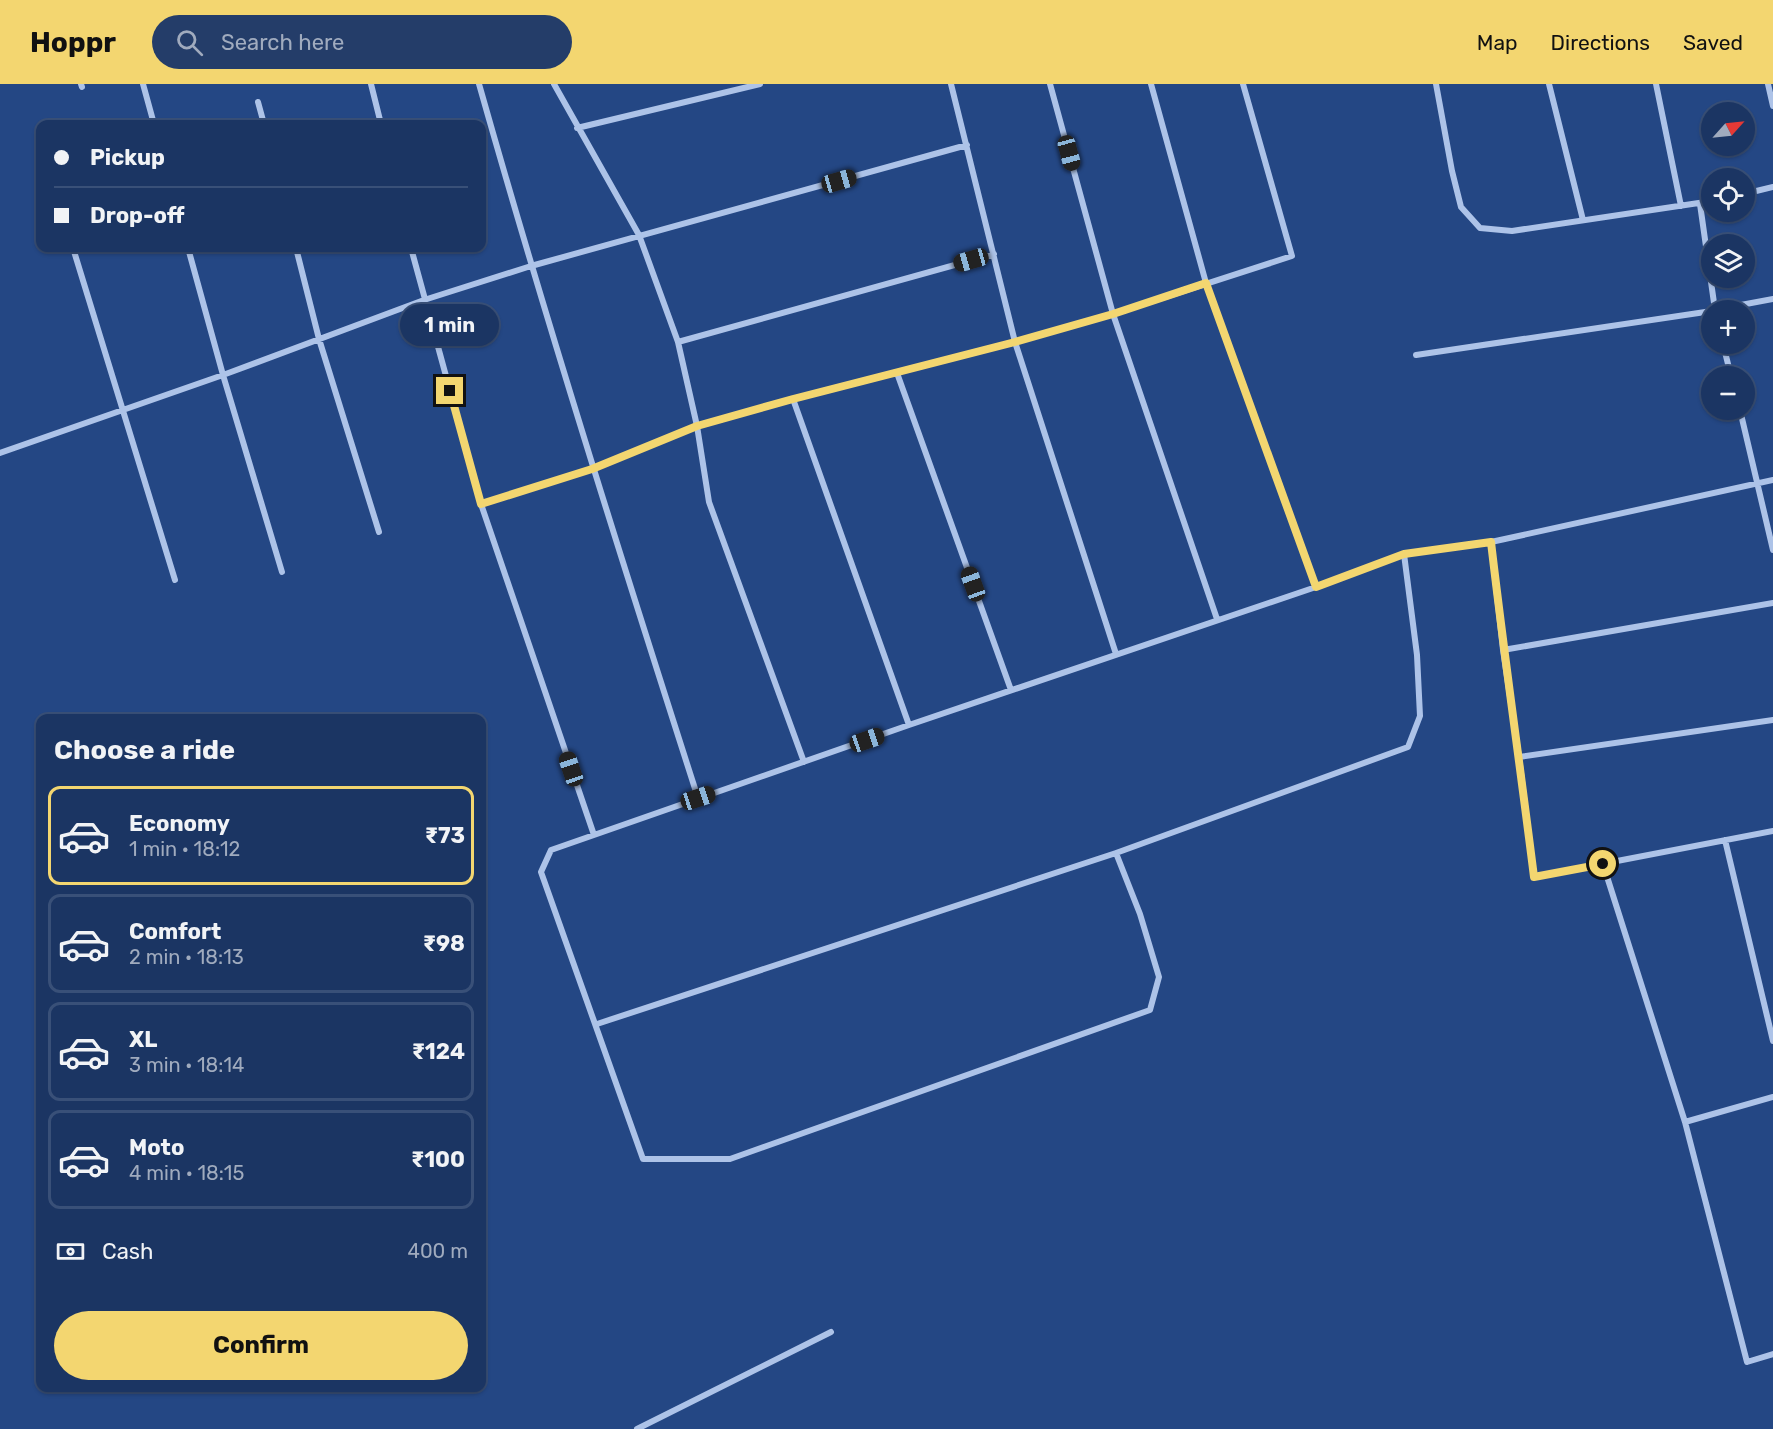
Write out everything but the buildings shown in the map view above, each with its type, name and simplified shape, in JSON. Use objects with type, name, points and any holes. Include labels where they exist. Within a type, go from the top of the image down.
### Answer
[{"type":"street","points":[[143,84],[153,120]]},
{"type":"street","points":[[371,84],[380,120]]},
{"type":"street","points":[[479,84],[592,469],[698,798]]},
{"type":"street","points":[[554,84],[639,235],[678,342],[697,426],[709,502],[804,762]]},
{"type":"street","points":[[577,128],[760,84]]},
{"type":"street","points":[[951,84],[1015,342],[1116,654]]},
{"type":"street","points":[[1050,84],[1113,314],[1217,619]]},
{"type":"street","points":[[1151,84],[1206,283],[1316,587]]},
{"type":"street","points":[[481,504],[592,469],[697,426],[1113,314],[1292,256],[1244,84]]},
{"type":"street","points":[[1436,84],[1461,207],[1480,228],[1512,231],[1700,204],[1713,300]]},
{"type":"street","points":[[1549,84],[1583,220]]},
{"type":"street","points":[[1656,84],[1681,206]]},
{"type":"street","points":[[1768,84],[1773,106]]},
{"type":"street","points":[[258,102],[263,120]]},
{"type":"street","points":[[0,453],[223,375],[424,300],[639,235],[967,145]]},
{"type":"street","points":[[1755,192],[1773,188]]},
{"type":"street","points":[[74,252],[175,580]]},
{"type":"street","points":[[189,252],[282,572]]},
{"type":"street","points":[[297,252],[319,339],[379,532]]},
{"type":"street","points":[[412,252],[481,504],[594,836]]},
{"type":"street","points":[[678,342],[993,254]]},
{"type":"street","points":[[1755,303],[1773,299]]},
{"type":"street","points":[[1416,355],[1701,313]]},
{"type":"street","points":[[897,373],[1011,690]]},
{"type":"street","points":[[793,399],[909,725]]},
{"type":"street","points":[[1742,420],[1773,550]]},
{"type":"street","points":[[1116,853],[1140,914],[1159,977],[1150,1010],[730,1159],[644,1159],[541,872],[551,850],[1217,619],[1316,587],[1404,554],[1491,542],[1773,480]]},
{"type":"street","points":[[1491,542],[1503,650],[1534,877],[1773,831]]},
{"type":"street","points":[[597,1024],[1116,853],[1408,747],[1420,716],[1417,655],[1404,554]]},
{"type":"street","points":[[1503,650],[1773,603]]},
{"type":"street","points":[[1519,757],[1773,720]]},
{"type":"street","points":[[1725,840],[1773,1041]]},
{"type":"street","points":[[1603,864],[1684,1122],[1747,1362],[1773,1354]]},
{"type":"street","points":[[1684,1122],[1773,1097]]},
{"type":"street","points":[[637,1429],[831,1332]]},
{"type":"route","points":[[450,391],[481,504],[592,469],[697,426],[1015,342],[1113,314],[1206,283],[1316,587],[1404,554],[1491,542],[1503,650],[1534,877],[1603,864]]}]
